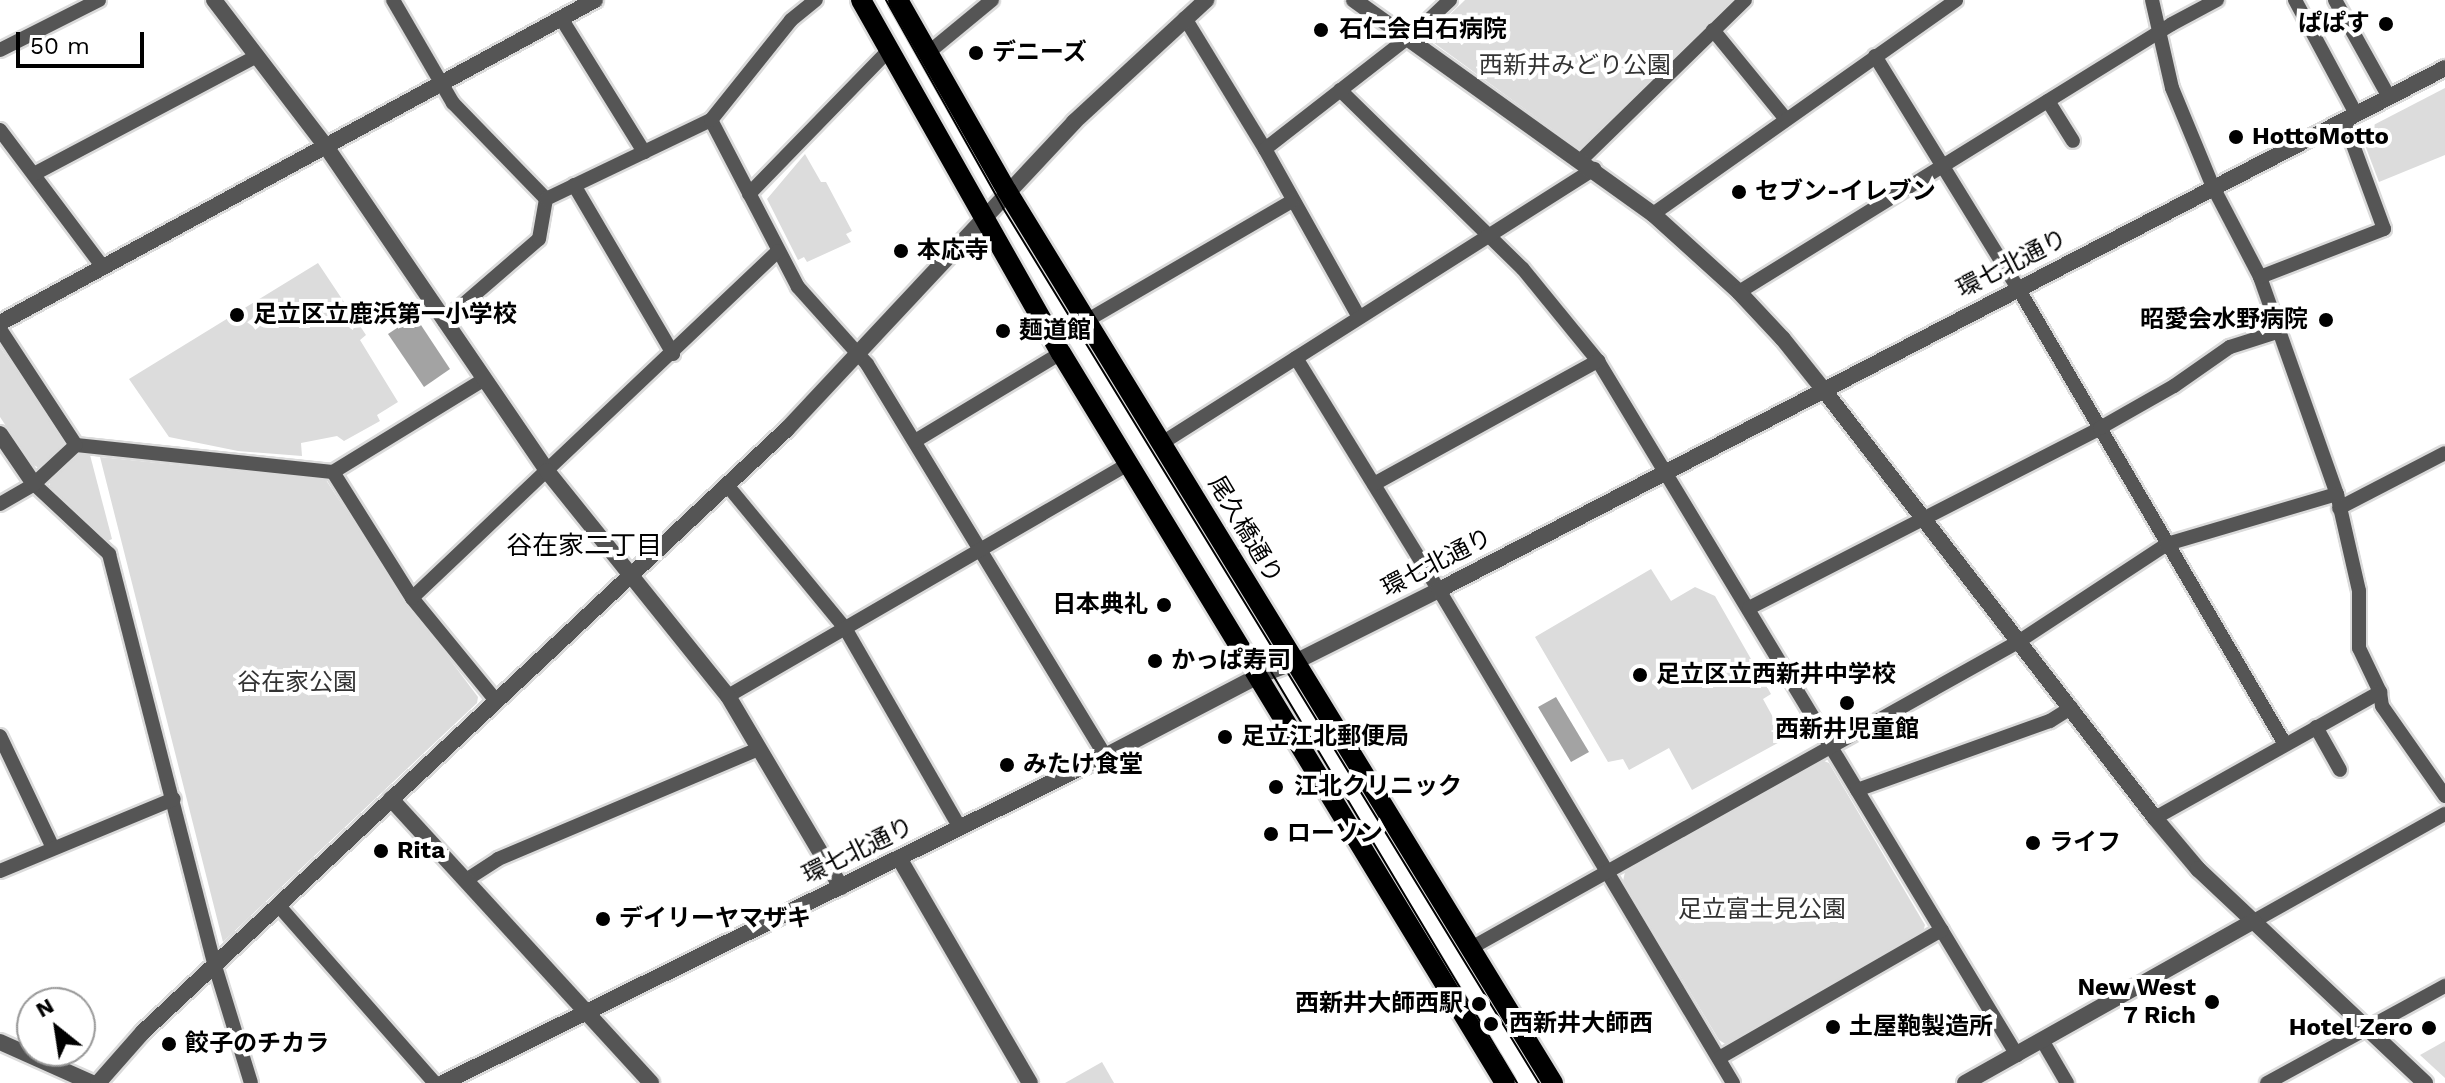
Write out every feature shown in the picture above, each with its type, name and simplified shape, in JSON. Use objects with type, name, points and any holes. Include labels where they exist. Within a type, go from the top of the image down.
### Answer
[{"type":"main road","points":[[861,0],[1061,353],[1505,1083]]},
{"type":"main road","name":"尾久橋通り","points":[[898,0],[1007,191],[1553,1083]]},
{"type":"street","points":[[0,50],[99,0]]},
{"type":"street","points":[[214,0],[325,145],[547,471],[728,696],[841,887]]},
{"type":"street","points":[[393,0],[453,103],[546,199]]},
{"type":"street","points":[[546,199],[711,120],[791,20],[816,0]]},
{"type":"street","points":[[928,53],[992,0]]},
{"type":"street","points":[[0,1042],[95,1083],[124,1051],[278,905],[727,485],[858,353],[1007,191],[1132,64],[1206,0]]},
{"type":"street","points":[[1354,0],[1653,214],[1739,292],[1783,339],[1823,389],[2155,818],[2198,869],[2425,1083]]},
{"type":"street","points":[[1265,149],[1408,38],[1450,0]]},
{"type":"street","points":[[1162,443],[1490,235],[1587,165],[1745,0]]},
{"type":"street","points":[[1653,214],[1956,0]]},
{"type":"street","points":[[2152,0],[2172,88],[2213,187],[2260,277],[2338,501],[2359,591],[2359,648],[2391,722],[2445,796]]},
{"type":"street","points":[[1739,292],[2159,32],[2217,0]]},
{"type":"street","points":[[2260,277],[2384,229],[2350,117],[2295,0]]},
{"type":"street","points":[[2335,0],[2389,97]]},
{"type":"street","points":[[0,323],[561,18],[583,3]]},
{"type":"street","points":[[561,18],[644,152]]},
{"type":"street","points":[[1185,18],[1265,149],[1359,317]]},
{"type":"street","points":[[1713,30],[1785,118]]},
{"type":"street","points":[[749,194],[889,50]]},
{"type":"street","points":[[34,174],[257,56]]},
{"type":"street","points":[[1875,56],[2018,288],[2285,744]]},
{"type":"street","name":"環七北通り","points":[[443,1083],[1105,756],[1258,676],[1295,662],[1439,590],[2445,68]]},
{"type":"street","points":[[1340,90],[1523,269],[1598,361],[2017,1055]]},
{"type":"street","points":[[2048,101],[2073,141]]},
{"type":"street","points":[[711,120],[778,251],[813,307],[858,353],[915,441],[1105,756]]},
{"type":"street","points":[[0,130],[102,266]]},
{"type":"street","points":[[574,185],[673,354]]},
{"type":"street","points":[[444,321],[539,239],[546,199]]},
{"type":"street","points":[[1086,321],[1292,201]]},
{"type":"street","points":[[412,598],[673,354],[778,251]]},
{"type":"street","points":[[0,329],[76,445]]},
{"type":"street","points":[[1749,608],[2100,428],[2174,386],[2230,347],[2277,332]]},
{"type":"street","points":[[915,441],[1061,353]]},
{"type":"street","points":[[1296,358],[1609,871],[1733,1083]]},
{"type":"street","points":[[1374,484],[1598,361]]},
{"type":"street","points":[[0,504],[34,484],[76,445],[333,472],[483,380]]},
{"type":"street","points":[[0,434],[34,484],[109,554],[215,966],[251,1083]]},
{"type":"street","points":[[1471,948],[2018,642],[2167,544],[2338,501],[2445,453]]},
{"type":"street","points":[[728,696],[1128,464]]},
{"type":"street","points":[[333,472],[412,598],[497,702]]},
{"type":"street","points":[[727,485],[845,628],[960,828]]},
{"type":"street","points":[[2155,818],[2380,692]]},
{"type":"street","points":[[1857,790],[2050,721],[2071,708]]},
{"type":"street","points":[[2316,727],[2340,770]]},
{"type":"street","points":[[0,736],[53,848]]},
{"type":"street","points":[[466,880],[498,859],[758,749]]},
{"type":"street","points":[[0,871],[174,799]]},
{"type":"street","points":[[391,799],[651,1083]]},
{"type":"street","points":[[1965,1083],[2445,814]]},
{"type":"street","points":[[899,858],[1030,1083]]},
{"type":"street","points":[[278,905],[435,1083]]},
{"type":"street","points":[[1719,1058],[1942,930]]},
{"type":"street","points":[[2267,1083],[2445,986]]},
{"type":"street","points":[[2042,1040],[2067,1083]]},
{"type":"green space","name":"西新井みどり公園","points":[[1465,0],[1736,0],[1581,150],[1434,43],[1433,31]]},
{"type":"green space","points":[[2445,88],[2445,155],[2379,182],[2360,132]]},
{"type":"green space","points":[[805,154],[821,182],[826,182],[852,231],[846,234],[851,242],[807,262],[804,257],[798,260],[767,199]]},
{"type":"green space","points":[[318,263],[366,335],[360,340],[398,402],[377,415],[380,421],[344,441],[337,436],[301,443],[302,456],[238,451],[169,437],[129,379]]},
{"type":"green space","points":[[0,347],[63,439],[63,444],[39,468],[31,464],[0,417]]},
{"type":"green space","points":[[79,453],[90,455],[112,539],[108,541],[51,489],[49,482]]},
{"type":"green space","name":"谷在家公園","points":[[100,457],[326,480],[403,597],[478,697],[477,703],[223,942]]},
{"type":"green space","points":[[1651,569],[1671,601],[1695,587],[1715,596],[1771,694],[1763,699],[1785,739],[1692,790],[1669,748],[1629,770],[1623,759],[1608,762],[1535,637]]},
{"type":"green space","name":"足立富士見公園","points":[[1824,761],[1829,763],[1925,925],[1922,935],[1727,1045],[1719,1040],[1623,881],[1625,872]]},
{"type":"green space","points":[[2445,1041],[2445,1078],[2420,1055]]},
{"type":"green space","points":[[1102,1062],[1114,1083],[1065,1083]]},
{"type":"shaded area","points":[[415,316],[450,369],[424,387],[388,334]]},
{"type":"shaded area","points":[[1556,697],[1589,752],[1571,762],[1538,707]]},
{"type":"tram line","points":[[886,0],[1003,208],[1539,1083]]},
{"type":"tram line","points":[[1258,650],[1517,1083]]},
{"type":"place","name":"ぱぱす","points":[[2386,24]]},
{"type":"place","name":"石仁会白石病院","points":[[1321,30]]},
{"type":"place","name":"デニーズ","points":[[976,53]]},
{"type":"place","name":"HottoMotto","points":[[2236,137]]},
{"type":"place","name":"セブン-イレブン","points":[[1739,192]]},
{"type":"place","name":"本応寺","points":[[901,251]]},
{"type":"place","name":"足立区立鹿浜第一小学校","points":[[237,315]]},
{"type":"place","name":"昭愛会水野病院","points":[[2326,320]]},
{"type":"place","name":"麺道館","points":[[1003,331]]},
{"type":"place","name":"日本典礼","points":[[1164,605]]},
{"type":"place","name":"かっぱ寿司","points":[[1155,661]]},
{"type":"place","name":"足立区立西新井中学校","points":[[1640,675]]},
{"type":"place","name":"西新井児童館","points":[[1847,703]]},
{"type":"place","name":"足立江北郵便局","points":[[1225,737]]},
{"type":"place","name":"みたけ食堂","points":[[1007,765]]},
{"type":"place","name":"江北クリニック","points":[[1276,787]]},
{"type":"place","name":"ローソン","points":[[1271,834]]},
{"type":"place","name":"ライフ","points":[[2033,843]]},
{"type":"place","name":"Rita","points":[[381,851]]},
{"type":"place","name":"デイリーヤマザキ","points":[[603,919]]},
{"type":"place","name":"New West 7 Rich","points":[[2212,1002]]},
{"type":"place","name":"西新井大師西駅","points":[[1479,1004]]},
{"type":"place","name":"西新井大師西","points":[[1491,1024]]},
{"type":"place","name":"土屋鞄製造所","points":[[1833,1027]]},
{"type":"place","name":"Hotel Zero","points":[[2429,1028]]},
{"type":"place","name":"餃子のチカラ","points":[[169,1044]]},
{"type":"district","name":"谷在家二丁目","points":[[584,546]]}]
